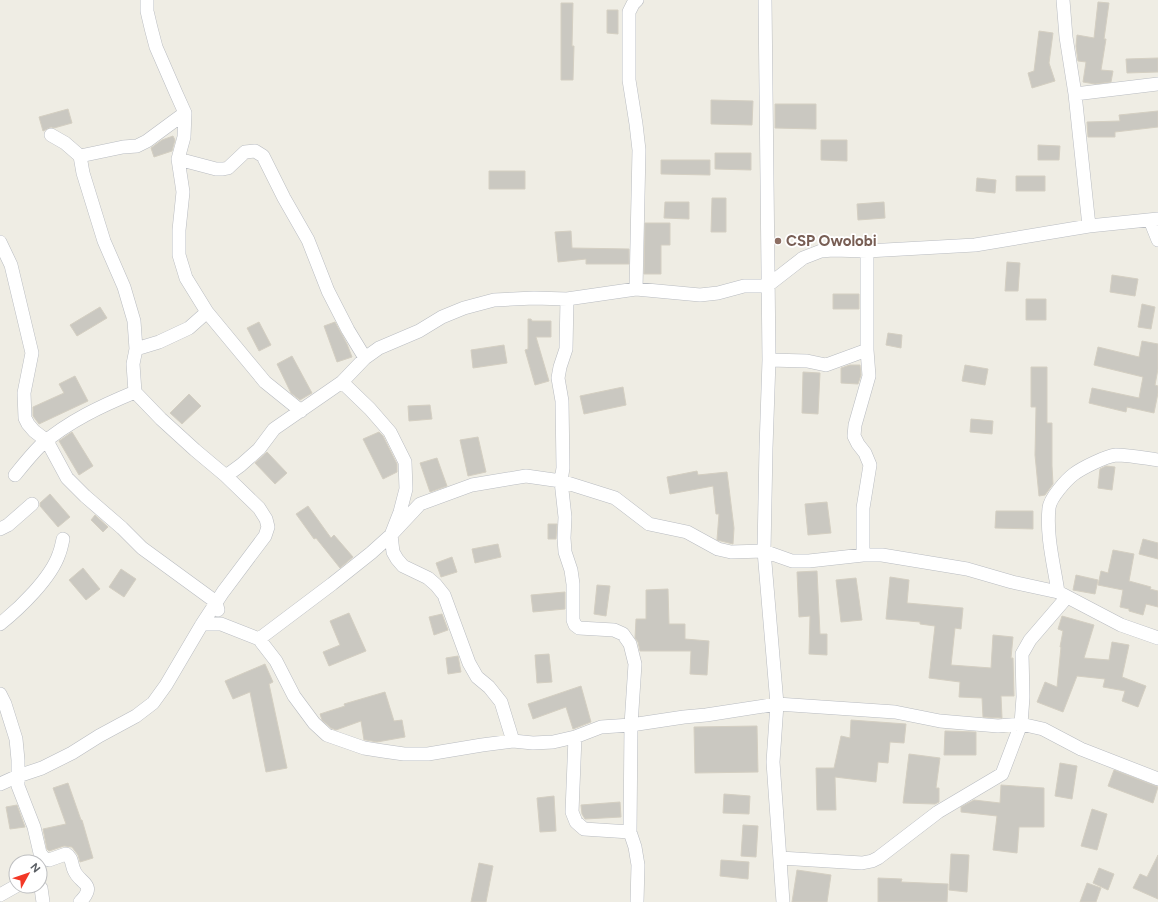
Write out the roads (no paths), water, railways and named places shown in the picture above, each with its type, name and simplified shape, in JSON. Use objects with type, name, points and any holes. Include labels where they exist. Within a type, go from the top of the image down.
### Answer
[{"type":"street","points":[[147,0],[147,11],[156,47],[185,113],[184,137],[178,159],[183,192],[179,230],[179,255],[186,278],[207,312],[265,382],[301,411]]},
{"type":"street","points":[[636,290],[639,150],[629,80],[630,12],[637,0]]},
{"type":"street","points":[[765,0],[769,360],[764,551],[777,704],[773,762],[783,902]]},
{"type":"street","points":[[1063,0],[1089,226]]},
{"type":"street","points":[[1075,94],[1158,84]]},
{"type":"street","points":[[80,156],[123,147],[137,146],[147,141],[185,113]]},
{"type":"street","points":[[0,784],[42,768],[72,753],[99,736],[136,716],[153,703],[166,685],[216,602],[265,536],[268,527],[266,518],[259,508],[226,476],[161,419],[135,392],[133,364],[136,349],[134,322],[124,287],[104,241],[80,156],[65,143],[51,135]]},
{"type":"street","points":[[178,159],[216,169],[223,169],[228,168],[246,152],[255,151],[264,156],[284,198],[308,240],[328,291],[348,330],[365,358]]},
{"type":"street","points":[[226,476],[259,449],[274,429],[342,382],[365,358],[379,348],[419,331],[442,317],[464,308],[494,300],[534,298],[567,299],[636,290],[700,295],[718,293],[744,286],[767,286],[803,258],[821,251],[867,251],[975,245],[1089,226],[1154,220],[1158,240]]},
{"type":"street","points":[[0,242],[11,265],[32,353],[24,393],[25,418],[34,431],[47,441],[67,478],[85,496],[122,528],[142,548],[216,602],[221,624]]},
{"type":"street","points":[[863,555],[863,508],[870,465],[865,453],[854,436],[855,425],[869,376],[867,350],[867,251]]},
{"type":"street","points":[[567,299],[566,349],[560,366],[558,378],[562,401],[563,468],[561,481],[565,518],[565,552],[571,570],[573,584],[573,620],[575,625],[579,628],[614,630],[623,634],[630,644],[635,664],[631,725],[630,832],[638,865],[637,902]]},
{"type":"street","points":[[136,349],[159,342],[189,328],[207,312]]},
{"type":"street","points":[[769,360],[807,361],[826,365],[867,350]]},
{"type":"street","points":[[342,382],[370,409],[390,432],[405,462],[406,489],[400,512],[390,534],[393,552],[403,566],[428,578],[444,595],[469,663],[478,677],[489,687],[501,702],[513,741]]},
{"type":"street","points":[[15,475],[40,446],[69,424],[104,405],[135,392]]},
{"type":"street","points":[[780,858],[862,863],[872,861],[938,812],[1002,774],[1021,724],[1023,697],[1022,654],[1030,640],[1043,626],[1063,595],[1048,530],[1049,506],[1052,499],[1057,491],[1073,474],[1107,457],[1116,455],[1158,460]]},
{"type":"street","points":[[259,639],[371,553],[420,504],[472,484],[526,476],[561,481],[616,498],[649,524],[687,532],[718,549],[731,552],[764,551],[792,560],[809,561],[863,555],[882,555],[967,569],[1063,595],[1121,625],[1158,638]]},
{"type":"street","points":[[0,529],[8,525],[32,504]]},
{"type":"street","points":[[0,624],[24,603],[42,582],[59,555],[63,539]]},
{"type":"street","points":[[202,624],[221,624],[259,639],[276,661],[294,696],[314,723],[328,735],[364,748],[404,754],[428,754],[513,741],[533,743],[554,742],[601,727],[631,725],[777,704],[896,712],[940,721],[998,726],[1021,724],[1043,729],[1081,749],[1158,778]]},
{"type":"street","points":[[0,694],[5,704],[16,739],[18,786],[34,827],[40,853],[44,858],[49,860],[66,854],[72,858],[74,870],[76,874],[85,882],[87,888],[86,895],[80,902]]},
{"type":"street","points":[[575,736],[572,812],[576,822],[584,829],[630,832]]},
{"type":"place","name":"CSP Owolobi","points":[[778,241]]}]
